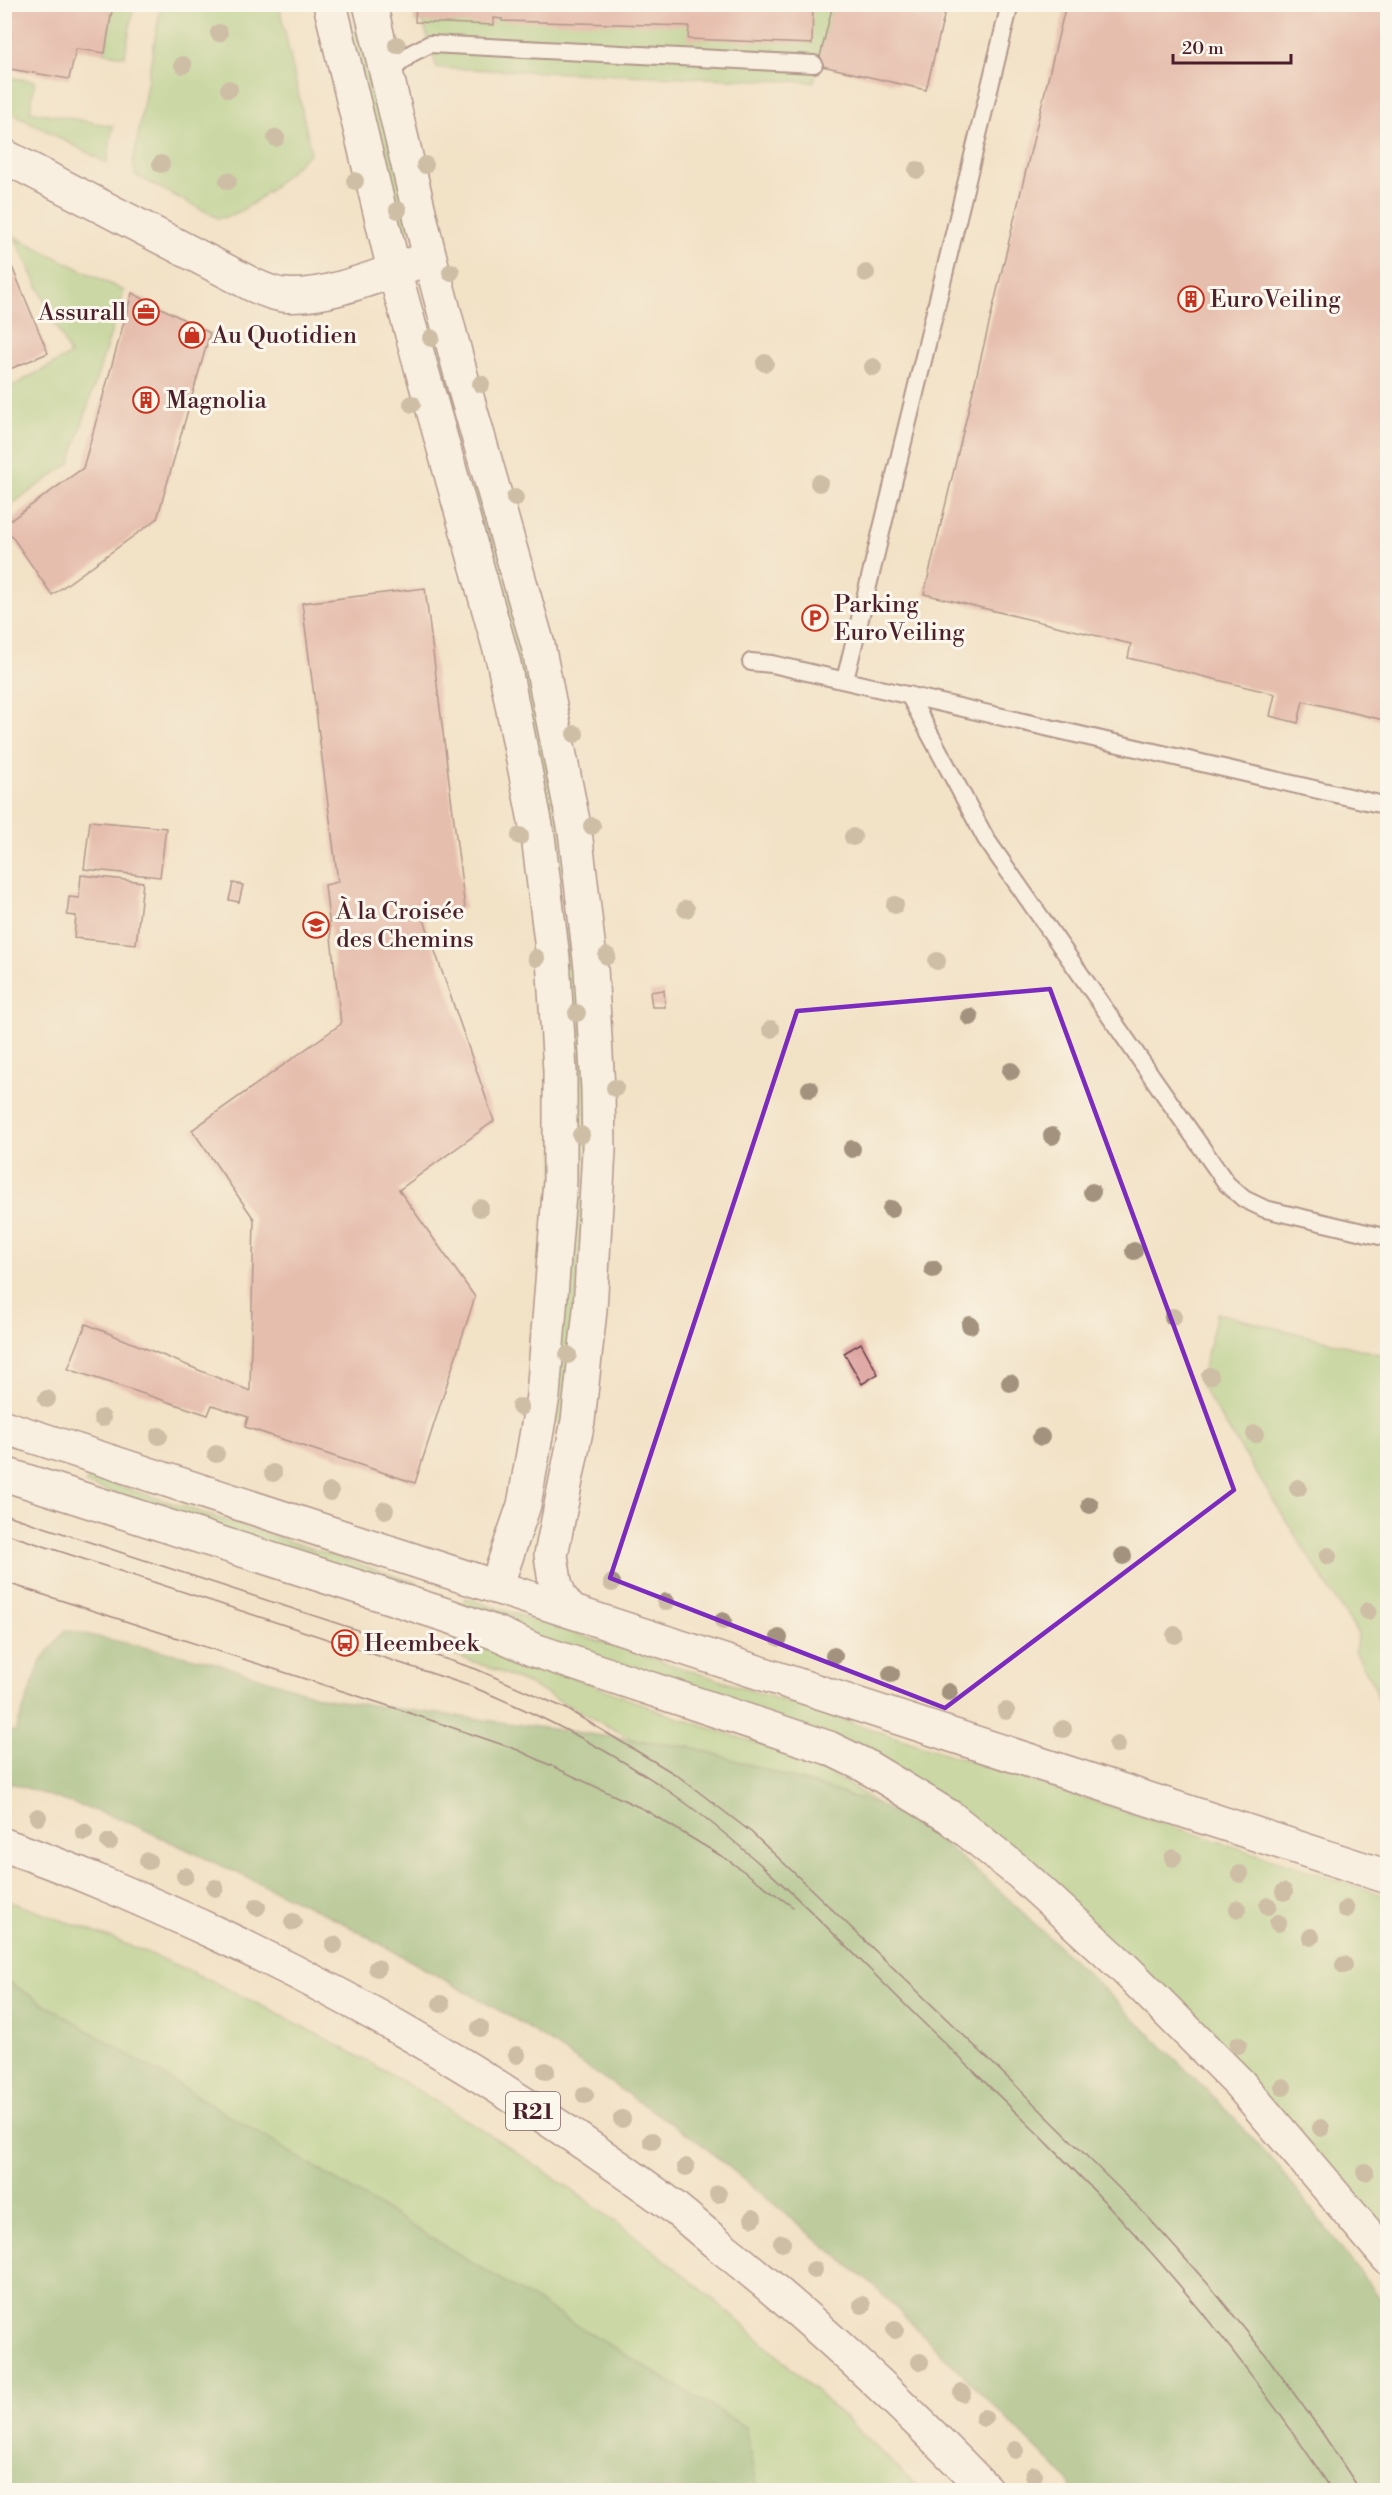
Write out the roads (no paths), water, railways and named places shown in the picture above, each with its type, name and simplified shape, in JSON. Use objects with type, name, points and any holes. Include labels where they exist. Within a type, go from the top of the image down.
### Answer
[{"type":"street","points":[[330,4],[394,270],[504,664],[538,836],[553,958],[560,1071],[560,1181],[543,1396],[524,1505],[496,1587]]},
{"type":"street","points":[[370,4],[430,258],[473,422],[538,645],[575,831],[590,954],[599,1150],[592,1276],[578,1421],[551,1555],[560,1597],[571,1611]]},
{"type":"street","points":[[4,156],[253,285],[280,295],[305,296],[430,258]]},
{"type":"street","points":[[4,1427],[1388,1876]]},
{"type":"street","points":[[4,1474],[449,1616],[499,1634],[534,1650],[829,1748],[864,1765],[931,1805],[981,1841],[1123,1967],[1239,2083],[1388,2258]]},
{"type":"street","name":"R21","points":[[4,1845],[151,1903],[285,1965],[413,2035],[486,2079],[660,2197],[772,2287],[863,2368],[986,2490]]},
{"type":"lane","points":[[845,680],[1010,4]]},
{"type":"lane","points":[[386,75],[412,53],[430,44],[814,64]]},
{"type":"lane","points":[[750,662],[772,664],[845,680],[1388,806]]},
{"type":"lane","points":[[909,695],[986,839],[1227,1184],[1244,1199],[1265,1209],[1388,1238]]},
{"type":"tram line","points":[[4,1514],[476,1669],[567,1709],[678,1776],[751,1832],[1007,2077],[1146,2215],[1208,2284],[1266,2355],[1360,2490]]},
{"type":"tram line","points":[[4,1533],[470,1686],[571,1732],[666,1789],[737,1844],[804,1904],[1107,2204],[1211,2324],[1262,2389],[1332,2490]]},
{"type":"tram line","points":[[4,1582],[518,1750],[645,1810],[728,1860],[793,1907]]},
{"type":"place","name":"EuroVeiling","points":[[1191,299]]},
{"type":"place","name":"Assurall","points":[[146,312]]},
{"type":"place","name":"Au Quotidien","points":[[192,335]]},
{"type":"place","name":"Magnolia","points":[[146,400]]},
{"type":"place","name":"Parking EuroVeiling","points":[[815,618]]},
{"type":"place","name":"À la Croisée des Chemins","points":[[316,925]]},
{"type":"place","name":"Heembeek","points":[[345,1643]]}]
